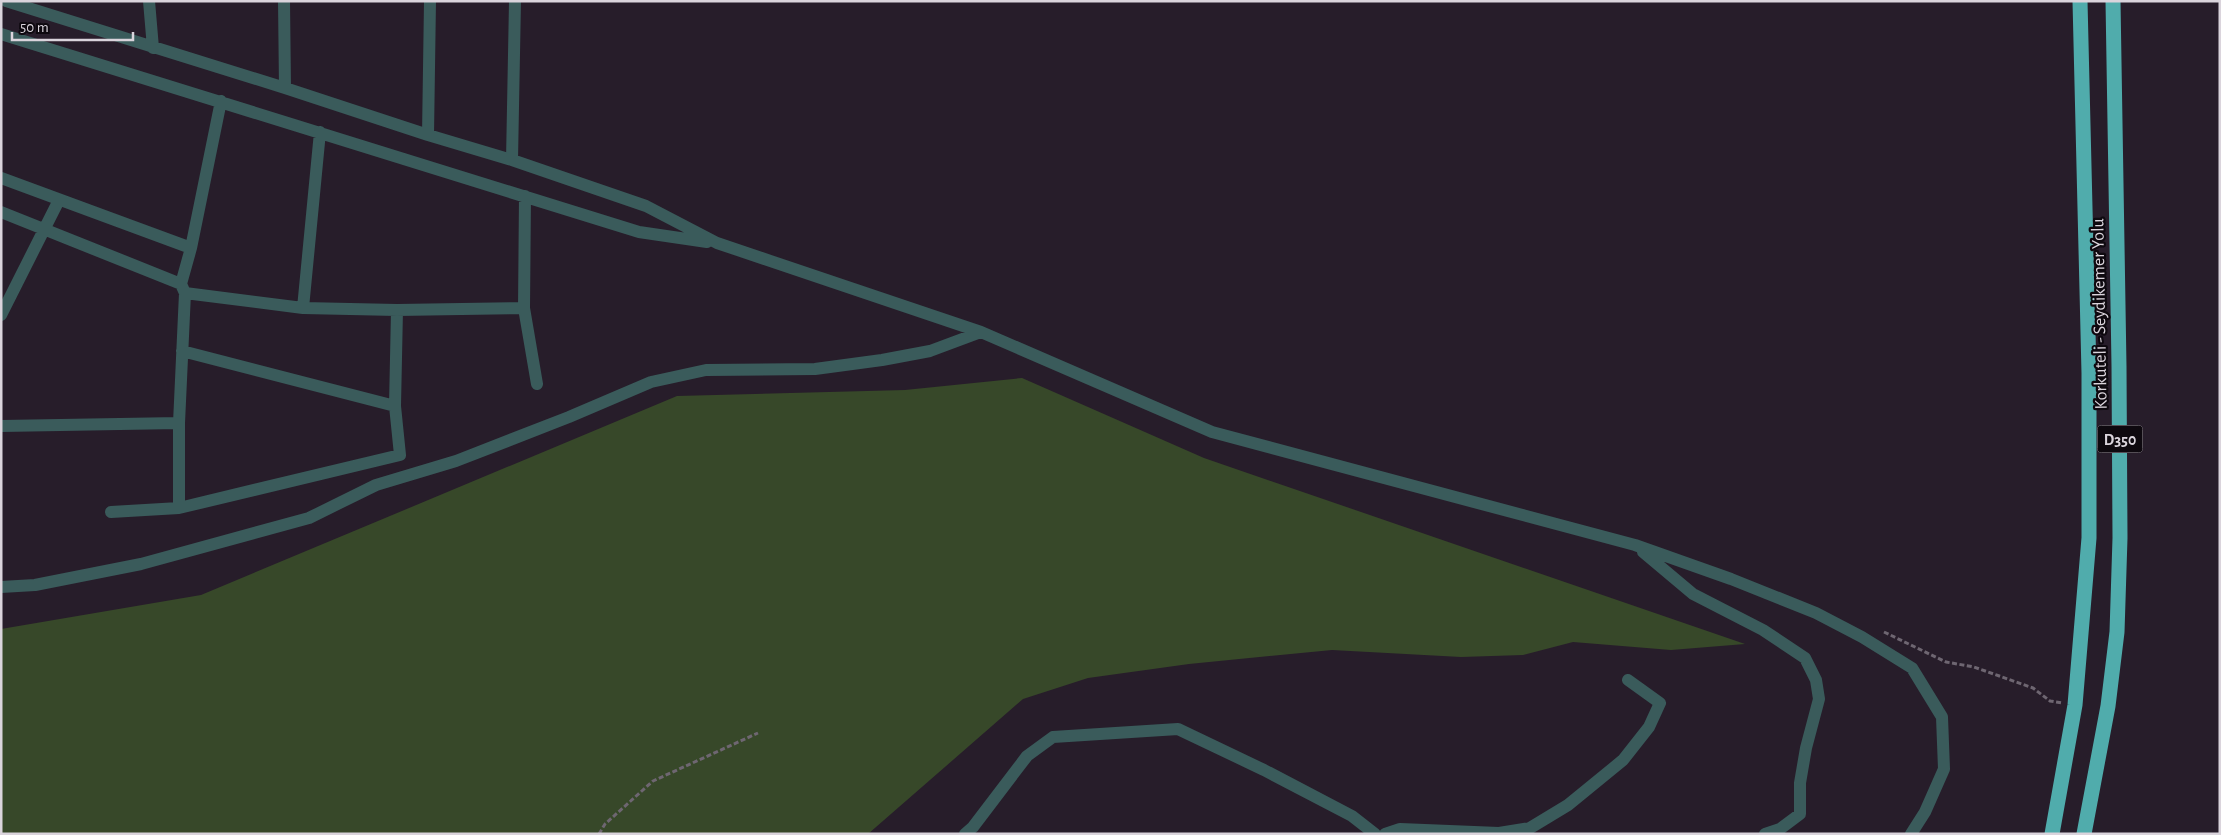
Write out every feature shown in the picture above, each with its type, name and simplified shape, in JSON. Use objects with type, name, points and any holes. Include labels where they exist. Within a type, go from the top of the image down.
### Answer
[{"type":"highway","name":"Korkuteli - Seydikemer Yolu","points":[[2052,834],[2075,705],[2090,538],[2089,373],[2080,1]]},
{"type":"highway","name":"Korkuteli - Seydikemer Yolu","points":[[2084,834],[2108,706],[2117,632],[2118,604],[2120,538],[2119,366],[2113,1]]},
{"type":"street","points":[[6,1],[512,160],[646,206],[717,243],[981,332],[1212,432],[1635,545],[1731,579],[1816,613],[1862,637],[1912,668],[1942,717],[1944,769],[1925,812],[1911,834]]},
{"type":"street","points":[[149,1],[153,48]]},
{"type":"street","points":[[284,1],[285,88]]},
{"type":"street","points":[[428,135],[430,1]]},
{"type":"street","points":[[512,160],[515,1]]},
{"type":"street","points":[[1,34],[638,232],[717,243]]},
{"type":"street","points":[[179,508],[179,423],[183,288],[221,101]]},
{"type":"street","points":[[303,308],[320,132]]},
{"type":"street","points":[[1,178],[191,248]]},
{"type":"street","points":[[525,196],[524,308],[537,384]]},
{"type":"street","points":[[1,315],[59,200]]},
{"type":"street","points":[[1,212],[183,288],[303,308],[398,310],[524,308]]},
{"type":"street","points":[[111,512],[179,508],[400,455],[395,406],[398,310]]},
{"type":"street","points":[[1,587],[35,585],[141,564],[310,518],[376,484],[456,461],[569,417],[651,382],[706,370],[815,369],[882,360],[930,350],[981,332]]},
{"type":"street","points":[[182,351],[395,406]]},
{"type":"street","points":[[1,426],[179,423]]},
{"type":"street","points":[[1635,545],[1693,594],[1763,630],[1805,658],[1816,680],[1819,699],[1806,748],[1800,784],[1800,814],[1780,829],[1765,834]]},
{"type":"street","points":[[1385,834],[1400,829],[1498,833],[1530,828],[1568,805],[1623,760],[1649,727],[1660,703],[1628,680]]},
{"type":"street","points":[[966,834],[1027,756],[1053,737],[1178,730],[1255,765],[1352,816],[1375,834]]},
{"type":"path","points":[[1862,637],[1881,630],[1946,662],[1974,667],[2033,688],[2050,701],[2075,705]]},
{"type":"path","points":[[599,834],[605,824],[653,781],[758,733]]},
{"type":"green space","points":[[1022,378],[1204,458],[1745,644],[1671,650],[1573,642],[1523,655],[1461,657],[1332,650],[1189,664],[1088,678],[1023,699],[868,834],[1,834],[1,629],[201,595],[677,396],[905,390]]}]
